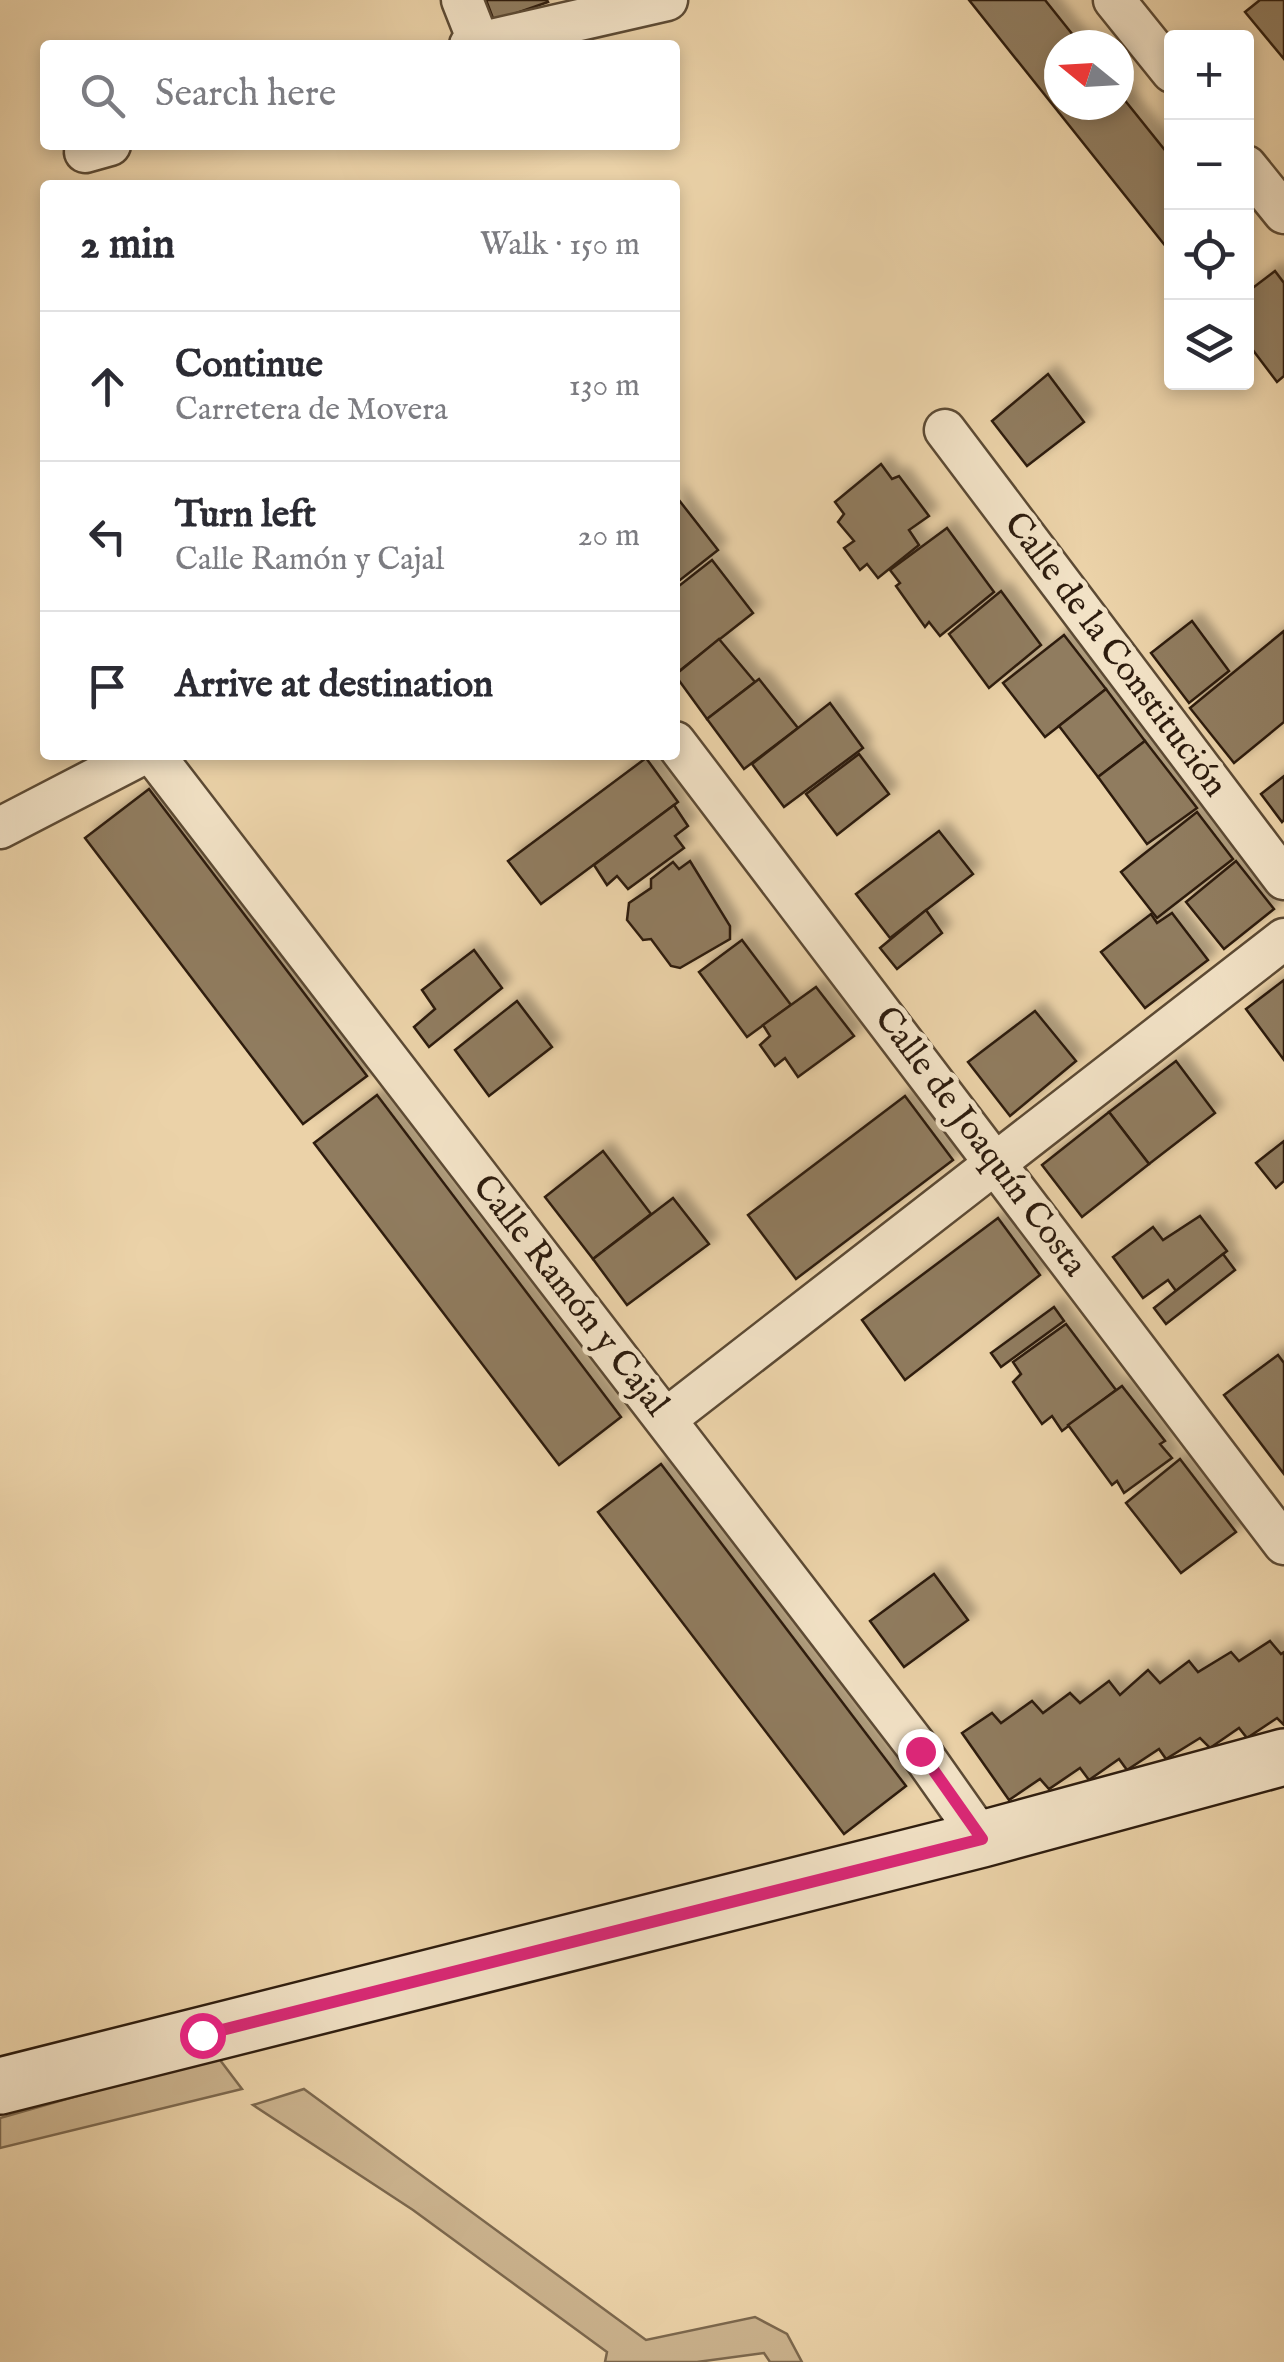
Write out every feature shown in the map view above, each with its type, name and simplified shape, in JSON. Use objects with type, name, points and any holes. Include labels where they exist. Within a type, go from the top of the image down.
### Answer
[{"type":"main road","points":[[0,2086],[982,1839],[1284,1757]]},
{"type":"street","points":[[462,0],[474,40]]},
{"type":"street","points":[[492,40],[667,0]]},
{"type":"street","points":[[1114,0],[1164,62]]},
{"type":"street","points":[[1254,176],[1284,213]]},
{"type":"street","name":"Calle de la Constitución","points":[[946,430],[1284,879]]},
{"type":"street","name":"Calle de Joaquín Costa","points":[[680,749],[1284,1544]]},
{"type":"street","points":[[0,828],[131,760]]},
{"type":"street","name":"Calle Ramón y Cajal","points":[[158,760],[666,1420],[982,1839]]},
{"type":"street","points":[[666,1420],[1284,939]]},
{"type":"shaded area","points":[[217,2056],[242,2089],[0,2148],[0,2118]]},
{"type":"shaded area","points":[[304,2089],[646,2340],[755,2317],[787,2334],[802,2362],[770,2362],[764,2353],[697,2362],[605,2362],[607,2352],[413,2210],[253,2105]]},
{"type":"building","points":[[486,0],[547,0],[548,2],[494,21]]},
{"type":"building","points":[[969,0],[1045,0],[1069,30],[1044,30],[1044,94]]},
{"type":"building","points":[[1260,0],[1284,0],[1284,59],[1245,12]]},
{"type":"building","points":[[1134,112],[1164,149],[1164,244],[1065,120],[1134,120]]},
{"type":"building","points":[[1275,271],[1284,283],[1284,376],[1277,382],[1254,352],[1254,287]]},
{"type":"building","points":[[1048,374],[1084,422],[1027,466],[992,421]]},
{"type":"building","points":[[881,464],[892,479],[899,476],[929,516],[909,530],[919,545],[878,578],[867,564],[860,570],[844,548],[854,541],[838,522],[844,514],[835,502]]},
{"type":"building","points":[[680,501],[718,550],[680,580]]},
{"type":"building","points":[[947,528],[994,592],[940,636],[929,622],[925,627],[896,586],[900,583],[890,570]]},
{"type":"building","points":[[712,560],[753,613],[680,670],[680,585]]},
{"type":"building","points":[[1001,591],[1041,645],[989,688],[949,634]]},
{"type":"building","points":[[1192,621],[1229,671],[1189,703],[1151,653]]},
{"type":"building","points":[[1284,631],[1284,722],[1234,763],[1190,708]]},
{"type":"building","points":[[1064,635],[1106,689],[1045,737],[1003,683]]},
{"type":"building","points":[[719,639],[755,682],[707,719],[680,682],[680,671]]},
{"type":"building","points":[[759,679],[798,728],[744,769],[707,719]]},
{"type":"building","points":[[1106,689],[1145,741],[1098,777],[1059,726]]},
{"type":"building","points":[[830,703],[863,748],[784,807],[752,764]]},
{"type":"building","points":[[1145,741],[1197,808],[1147,844],[1098,777]]},
{"type":"building","points":[[859,754],[889,794],[837,835],[806,794]]},
{"type":"building","points":[[643,760],[647,760],[678,802],[541,904],[508,861]]},
{"type":"building","points":[[1284,776],[1284,820],[1282,822],[1261,794]]},
{"type":"building","points":[[149,789],[367,1076],[303,1124],[85,838]]},
{"type":"building","points":[[674,805],[688,826],[675,836],[684,848],[628,889],[617,876],[607,885],[594,865]]},
{"type":"building","points":[[1197,812],[1233,859],[1157,918],[1121,872]]},
{"type":"building","points":[[939,831],[973,874],[890,938],[856,894]]},
{"type":"building","points":[[690,861],[730,926],[730,939],[680,968],[671,966],[651,939],[643,940],[627,920],[629,903],[651,888],[651,879],[673,862],[679,869]]},
{"type":"building","points":[[1236,861],[1274,909],[1224,949],[1186,902]]},
{"type":"building","points":[[926,910],[942,933],[897,969],[880,948]]},
{"type":"building","points":[[1172,913],[1208,960],[1145,1008],[1101,952],[1151,914],[1157,923]]},
{"type":"building","points":[[742,940],[791,1005],[747,1037],[699,972]]},
{"type":"building","points":[[474,950],[502,988],[429,1047],[414,1027],[435,1009],[422,990]]},
{"type":"building","points":[[1284,980],[1284,1060],[1246,1009]]},
{"type":"building","points":[[816,987],[854,1036],[798,1077],[785,1058],[775,1066],[760,1045],[770,1036],[763,1025]]},
{"type":"building","points":[[517,1001],[552,1047],[489,1096],[455,1050]]},
{"type":"building","points":[[1035,1011],[1076,1061],[1010,1116],[968,1062]]},
{"type":"building","points":[[1176,1061],[1215,1113],[1149,1164],[1109,1112]]},
{"type":"building","points":[[377,1095],[621,1417],[559,1465],[314,1143]]},
{"type":"building","points":[[905,1096],[953,1160],[796,1279],[748,1215]]},
{"type":"building","points":[[1109,1112],[1149,1164],[1082,1217],[1042,1165]]},
{"type":"building","points":[[1284,1141],[1284,1181],[1276,1188],[1256,1163]]},
{"type":"building","points":[[603,1151],[651,1214],[593,1259],[545,1197]]},
{"type":"building","points":[[673,1198],[709,1244],[627,1305],[593,1259]]},
{"type":"building","points":[[1200,1216],[1227,1251],[1176,1291],[1168,1280],[1143,1298],[1113,1257],[1153,1227],[1163,1240]]},
{"type":"building","points":[[998,1218],[1040,1275],[905,1380],[862,1320]]},
{"type":"building","points":[[1223,1254],[1235,1270],[1166,1324],[1154,1308]]},
{"type":"building","points":[[1054,1307],[1064,1321],[1001,1367],[991,1353]]},
{"type":"building","points":[[1066,1324],[1116,1390],[1062,1431],[1052,1416],[1042,1424],[1013,1382],[1021,1374],[1013,1362]]},
{"type":"building","points":[[1278,1355],[1284,1363],[1284,1474],[1224,1395]]},
{"type":"building","points":[[1122,1386],[1165,1441],[1160,1444],[1172,1458],[1124,1493],[1117,1481],[1112,1485],[1068,1425]]},
{"type":"building","points":[[1180,1459],[1236,1532],[1181,1573],[1126,1503]]},
{"type":"building","points":[[661,1464],[906,1786],[844,1834],[598,1512]]},
{"type":"building","points":[[934,1574],[968,1620],[904,1667],[870,1621]]},
{"type":"building","points":[[1270,1641],[1281,1654],[1284,1652],[1284,1725],[1277,1718],[1247,1738],[1239,1728],[1210,1748],[1200,1738],[1166,1759],[1159,1749],[1127,1770],[1119,1759],[1089,1780],[1080,1768],[1049,1789],[1040,1779],[1009,1800],[962,1733],[992,1713],[1001,1723],[1032,1701],[1043,1713],[1070,1693],[1080,1703],[1109,1681],[1120,1695],[1148,1670],[1160,1683],[1189,1661],[1198,1672],[1231,1652],[1239,1661]]},
{"type":"route","points":[[202,2035],[982,1839],[920,1751]]}]
